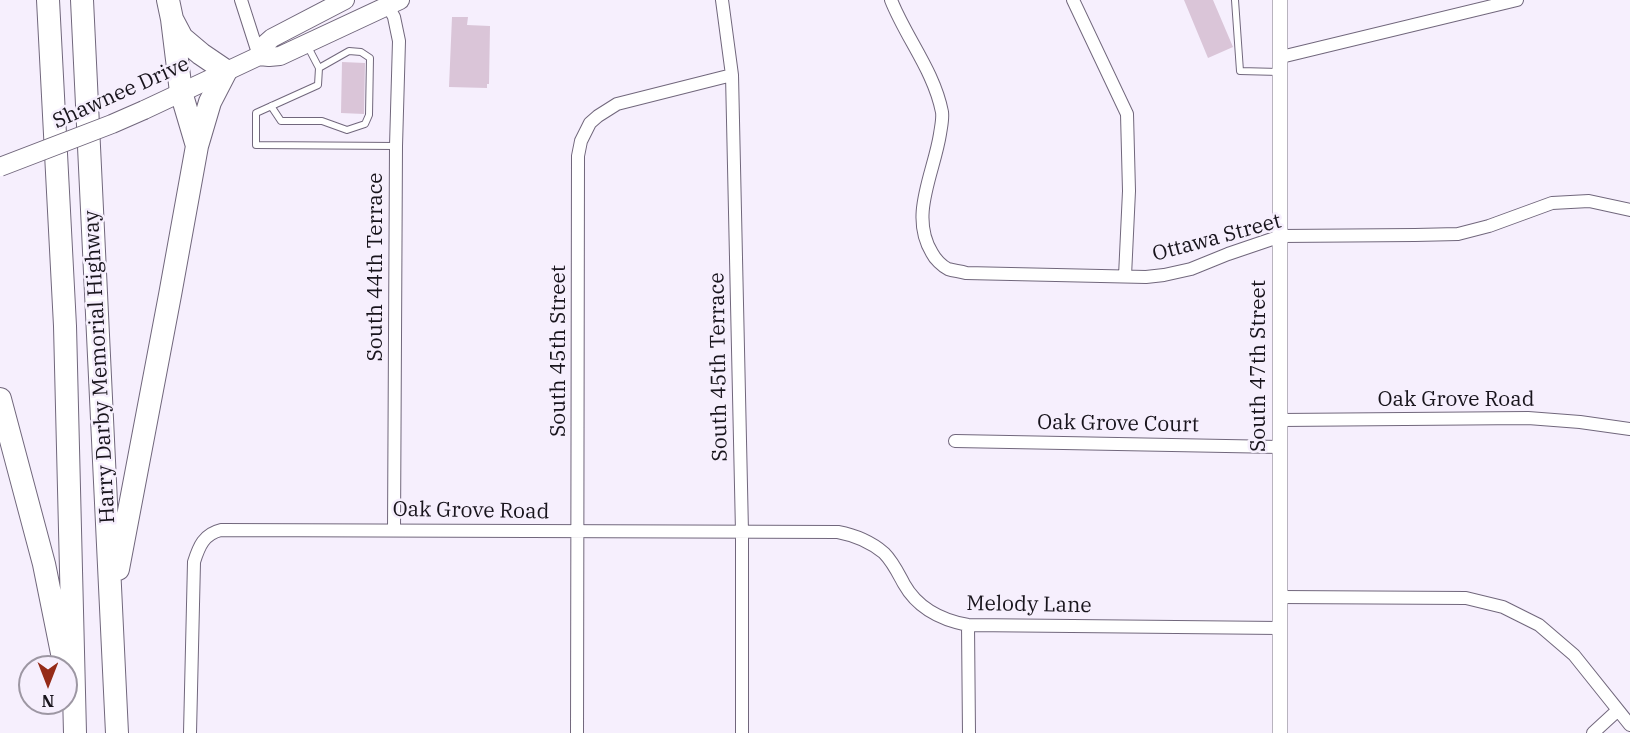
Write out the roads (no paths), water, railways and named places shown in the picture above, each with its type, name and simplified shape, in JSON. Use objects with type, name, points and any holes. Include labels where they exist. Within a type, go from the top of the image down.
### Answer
[{"type":"highway","name":"Harry Darby Memorial Highway","points":[[48,0],[65,326],[75,723]]},
{"type":"highway","name":"Harry Darby Memorial Highway","points":[[82,0],[117,733]]},
{"type":"highway","points":[[111,602],[197,146],[210,102],[226,71],[182,38],[170,9]]},
{"type":"highway","points":[[170,9],[181,92],[197,146]]},
{"type":"highway","points":[[0,399],[44,564],[63,655]]},
{"type":"main road","name":"Shawnee Drive","points":[[259,56],[263,46],[272,38],[345,0]]},
{"type":"main road","name":"Shawnee Drive","points":[[0,167],[112,124],[259,56],[280,56],[390,2]]},
{"type":"street","points":[[241,0],[259,56]]},
{"type":"street","name":"South 45th Terrace","points":[[722,0],[732,75],[742,532],[742,733]]},
{"type":"street","name":"Ottawa Street","points":[[891,0],[937,91],[943,115],[921,216],[924,238],[933,256],[946,268],[966,273],[1146,277],[1191,269],[1281,236],[1458,234],[1489,226],[1552,203],[1589,201],[1630,210]]},
{"type":"street","points":[[1073,0],[1127,114],[1129,191],[1125,276]]},
{"type":"street","name":"South 47th Street","points":[[1280,0],[1280,733]]},
{"type":"street","points":[[1281,65],[1517,0]]},
{"type":"street","name":"South 44th Terrace","points":[[390,2],[399,42],[396,146],[394,529]]},
{"type":"street","name":"South 45th Street","points":[[577,733],[578,156],[581,141],[590,123],[617,104],[732,75]]},
{"type":"street","name":"Oak Grove Road","points":[[1281,420],[1528,418],[1630,429]]},
{"type":"street","name":"Oak Grove Court","points":[[955,441],[1280,447]]},
{"type":"street","name":"Oak Grove Road","points":[[190,733],[194,561],[203,540],[215,531],[394,529],[742,532]]},
{"type":"street","name":"Melody Lane","points":[[742,532],[838,532],[869,543],[894,565],[905,586],[921,605],[933,614],[952,622],[968,625],[1280,628]]},
{"type":"street","points":[[1280,597],[1466,598],[1503,607],[1539,625],[1574,655],[1630,725]]},
{"type":"street","points":[[968,625],[969,733]]},
{"type":"street","points":[[1593,733],[1618,710]]},
{"type":"lane","points":[[1235,0],[1240,71],[1281,65]]},
{"type":"lane","points":[[307,44],[319,68],[318,85],[256,113],[256,145],[396,146]]},
{"type":"lane","points":[[271,106],[281,121],[322,122],[347,130],[365,124],[369,116],[370,58],[362,52],[349,51],[319,68]]}]
